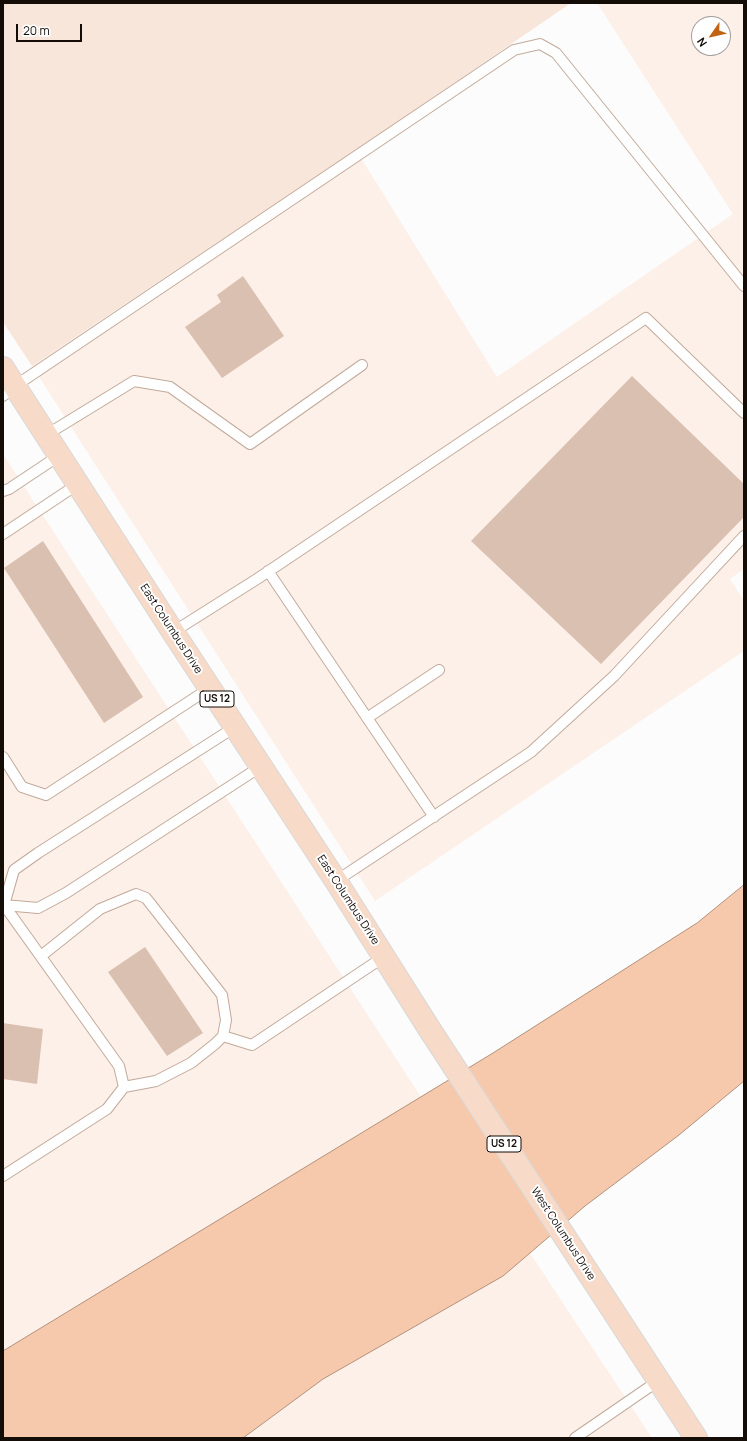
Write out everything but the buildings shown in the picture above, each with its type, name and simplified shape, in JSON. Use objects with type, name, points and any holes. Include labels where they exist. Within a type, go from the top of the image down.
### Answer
[{"type":"main road","name":"East Columbus Drive","points":[[7,383],[60,455],[173,632],[336,881],[430,1030]]},
{"type":"main road","name":"West Columbus Drive","points":[[430,1030],[696,1438]]},
{"type":"lane","points":[[7,383],[514,50],[540,44],[556,53],[744,286]]},
{"type":"lane","points":[[173,632],[268,571],[646,318],[744,412]]},
{"type":"lane","points":[[46,435],[134,381],[170,387],[250,444],[362,365]]},
{"type":"lane","points":[[3,490],[9,489],[60,455]]},
{"type":"lane","points":[[3,534],[78,484]]},
{"type":"lane","points":[[336,881],[531,752],[614,676],[744,536]]},
{"type":"lane","points":[[268,571],[434,817]]},
{"type":"lane","points":[[367,718],[439,670]]},
{"type":"lane","points":[[3,757],[22,786],[46,796],[210,688]]},
{"type":"lane","points":[[4,905],[14,870],[38,853],[235,727]]},
{"type":"lane","points":[[4,905],[38,908],[66,893],[260,766]]},
{"type":"lane","points":[[3,1176],[107,1109],[124,1087],[156,1081],[191,1063],[223,1036],[226,1020],[222,995],[146,898],[136,894],[100,909],[41,956]]},
{"type":"lane","points":[[4,905],[119,1066],[124,1087]]},
{"type":"lane","points":[[223,1036],[252,1045],[384,956]]},
{"type":"lane","points":[[575,1438],[658,1381]]},
{"type":"shaded area","points":[[3,3],[571,3],[356,150],[32,366],[3,322]]},
{"type":"shaded area","points":[[597,3],[744,3],[744,569],[730,579],[744,601],[744,651],[375,901],[32,366],[356,150],[497,377],[733,214]]},
{"type":"shaded area","points":[[3,454],[421,1097],[3,1351]]},
{"type":"shaded area","points":[[744,885],[744,1081],[679,1135],[585,1206],[503,1276],[323,1379],[243,1438],[3,1438],[3,1351],[493,1053],[697,923]]},
{"type":"shaded area","points":[[530,1253],[652,1438],[243,1438],[323,1379],[503,1276]]}]
